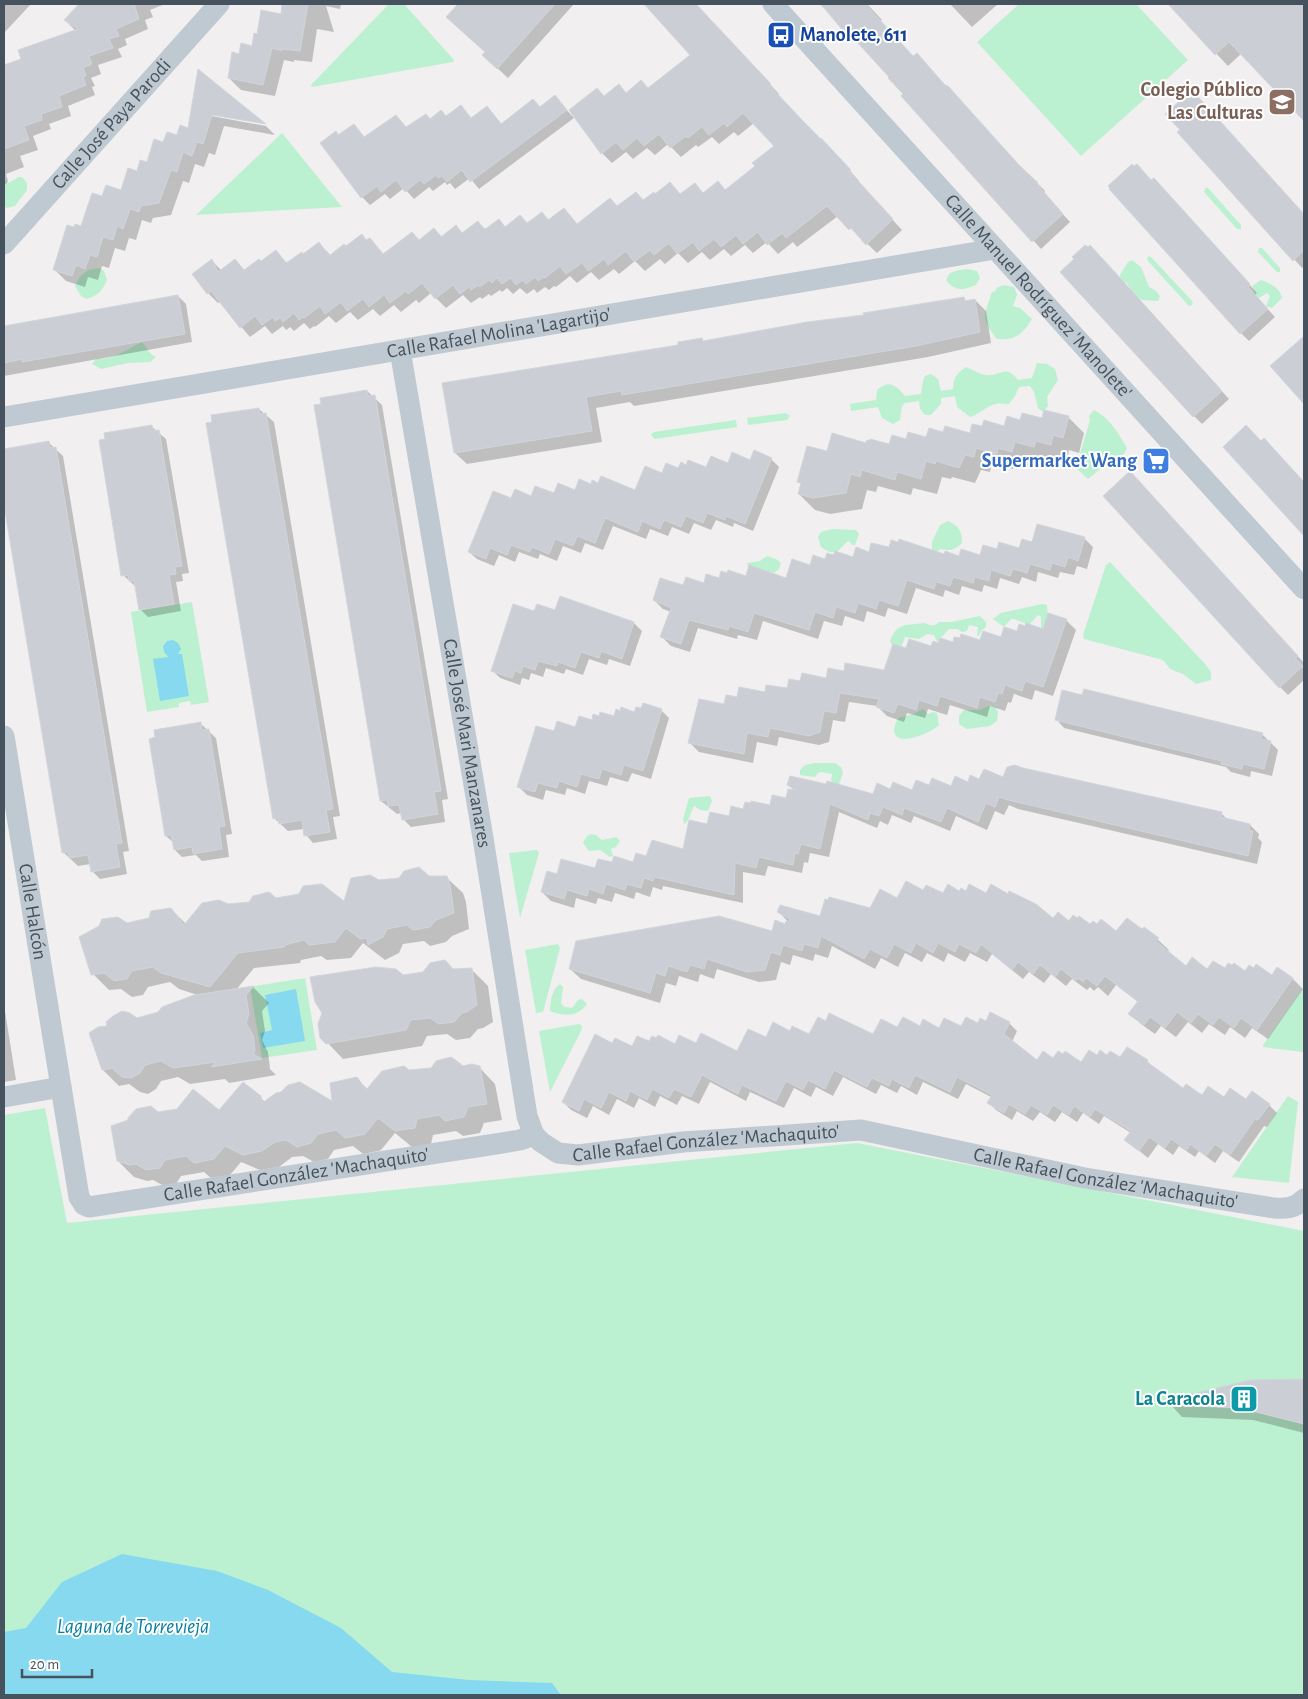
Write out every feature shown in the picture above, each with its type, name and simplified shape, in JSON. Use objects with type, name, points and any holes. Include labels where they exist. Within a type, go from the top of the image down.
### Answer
[{"type":"street","name":"Calle José Paya Parodi","points":[[4,244],[219,4]]},
{"type":"street","name":"Calle Manuel Rodríguez 'Manolete'","points":[[773,4],[1304,589]]},
{"type":"street","name":"Calle Rafael Molina 'Lagartijo'","points":[[4,417],[996,249]]},
{"type":"street","name":"Calle José Mari Manzanares","points":[[400,350],[483,838],[527,1116],[534,1134]]},
{"type":"street","name":"Calle Halcón","points":[[4,736],[61,1087]]},
{"type":"street","name":"Calle Rafael González 'Machaquito'","points":[[61,1087],[79,1197],[84,1206],[89,1207],[502,1143],[534,1134],[540,1142],[558,1153],[578,1155],[683,1142],[861,1130],[1085,1178],[1274,1208],[1284,1209],[1303,1201]]},
{"type":"street","points":[[4,1097],[61,1087]]},
{"type":"green space","points":[[389,4],[404,4],[454,60],[453,62],[312,87],[311,85]]},
{"type":"green space","points":[[1019,4],[1136,4],[1188,60],[1081,156],[977,42]]},
{"type":"green space","points":[[282,133],[342,207],[196,215]]},
{"type":"green space","points":[[18,177],[22,177],[27,183],[27,190],[15,206],[7,208],[4,206],[4,180],[9,183]]},
{"type":"green space","points":[[1205,188],[1208,188],[1241,225],[1241,229],[1237,229],[1204,192]]},
{"type":"green space","points":[[1259,248],[1262,248],[1280,268],[1280,272],[1277,272],[1258,252]]},
{"type":"green space","points":[[1148,256],[1193,302],[1192,305],[1189,306],[1147,260]]},
{"type":"green space","points":[[1132,260],[1141,267],[1149,287],[1160,296],[1158,301],[1142,300],[1135,297],[1127,283],[1121,280],[1120,275],[1128,262]]},
{"type":"green space","points":[[99,268],[104,271],[107,280],[99,293],[86,299],[81,296],[75,286],[84,273]]},
{"type":"green space","points":[[968,269],[977,271],[980,278],[976,285],[960,289],[953,287],[946,280],[950,273]]},
{"type":"green space","points":[[1261,280],[1274,286],[1281,294],[1282,298],[1272,308],[1266,306],[1270,296],[1267,293],[1259,298],[1256,297],[1252,286]]},
{"type":"green space","points":[[1004,285],[1014,287],[1017,295],[1013,306],[1020,308],[1032,319],[1025,329],[1014,338],[997,339],[988,326],[985,317],[992,292]]},
{"type":"green space","points":[[142,342],[151,354],[156,357],[150,362],[128,363],[101,369],[92,364],[96,359],[115,356]]},
{"type":"green space","points":[[1037,363],[1047,364],[1055,369],[1058,380],[1047,397],[1048,406],[1043,412],[1038,408],[1034,392],[1030,386],[1019,387],[1009,404],[992,405],[970,417],[957,407],[955,396],[941,398],[941,404],[931,415],[925,415],[920,409],[919,401],[905,403],[902,406],[900,420],[893,424],[882,418],[878,407],[851,411],[850,404],[876,400],[877,390],[885,385],[895,386],[905,396],[921,394],[925,376],[931,374],[938,379],[941,391],[953,389],[956,376],[966,367],[985,375],[1006,371],[1014,375],[1018,380],[1032,378]]},
{"type":"green space","points":[[1094,410],[1100,413],[1117,431],[1127,448],[1119,459],[1112,460],[1106,468],[1100,469],[1088,479],[1076,468],[1074,463],[1080,454],[1090,420],[1089,416]]},
{"type":"green space","points":[[786,413],[790,416],[787,420],[748,425],[747,418]]},
{"type":"green space","points":[[736,420],[737,427],[654,439],[651,434],[654,432]]},
{"type":"green space","points":[[948,521],[959,529],[962,543],[953,549],[941,549],[936,552],[932,550],[932,542],[940,525]]},
{"type":"green space","points":[[832,529],[856,530],[859,534],[855,545],[848,541],[837,552],[829,552],[821,547],[818,537],[821,532]]},
{"type":"green space","points":[[767,556],[781,563],[779,569],[774,573],[748,567],[747,563],[760,561]]},
{"type":"green space","points":[[1110,562],[1205,664],[1211,672],[1211,680],[1196,684],[1183,674],[1170,669],[1163,660],[1084,639],[1083,635],[1106,565]]},
{"type":"green space","points":[[192,602],[209,702],[191,705],[190,701],[179,703],[179,707],[147,712],[131,612]]},
{"type":"green space","points":[[1042,604],[1047,605],[1048,620],[1044,630],[1041,629],[1041,617],[1038,615],[1029,625],[1011,619],[1004,627],[993,619],[1001,613]]},
{"type":"green space","points":[[980,616],[986,622],[986,627],[978,637],[978,627],[969,625],[967,631],[962,632],[957,629],[949,629],[937,642],[934,635],[927,634],[919,639],[905,637],[901,648],[893,647],[890,641],[894,633],[902,626],[924,623],[933,625],[939,622],[951,622]]},
{"type":"green space","points":[[989,706],[995,707],[998,712],[997,721],[990,726],[967,729],[959,724],[959,716],[964,710],[979,710]]},
{"type":"green space","points":[[923,709],[928,714],[937,713],[939,725],[933,730],[916,737],[907,739],[895,735],[894,729],[898,718]]},
{"type":"green space","points":[[835,763],[841,767],[843,773],[838,787],[831,780],[832,774],[821,772],[815,777],[800,775],[800,770],[805,765]]},
{"type":"green space","points":[[710,796],[712,801],[708,811],[700,810],[694,806],[687,822],[684,824],[683,819],[689,798]]},
{"type":"green space","points":[[591,834],[596,835],[602,840],[616,837],[620,841],[616,847],[611,849],[613,856],[610,857],[600,850],[589,851],[583,843],[586,837]]},
{"type":"green space","points":[[537,850],[539,853],[520,918],[509,853]]},
{"type":"green space","points":[[558,944],[560,948],[543,1012],[536,1013],[525,950]]},
{"type":"green space","points":[[305,978],[317,1050],[262,1058],[250,987]]},
{"type":"green space","points":[[560,984],[563,987],[561,1004],[565,1007],[572,1008],[578,1000],[582,999],[587,1004],[575,1014],[570,1015],[550,1011],[553,992]]},
{"type":"green space","points":[[1304,987],[1303,1052],[1263,1047],[1263,1045]]},
{"type":"green space","points":[[579,1024],[582,1026],[582,1029],[550,1092],[539,1031]]},
{"type":"green space","points":[[1288,1096],[1298,1102],[1289,1183],[1232,1177]]},
{"type":"green space","points":[[45,1108],[67,1223],[857,1143],[1304,1231],[1304,1695],[4,1695],[4,1115]]},
{"type":"water","points":[[173,640],[178,643],[181,649],[178,654],[182,654],[189,696],[160,701],[153,659],[168,657],[164,652],[163,646],[167,641]]},
{"type":"water","points":[[296,989],[305,1041],[263,1048],[260,1033],[272,1030],[265,995]]},
{"type":"water","name":"Laguna de Torrevieja","points":[[122,1554],[217,1571],[268,1590],[341,1628],[392,1672],[469,1680],[552,1683],[561,1695],[4,1695],[4,1632],[26,1628],[62,1582]]},
{"type":"building","points":[[79,4],[134,4],[139,19],[116,29],[119,36],[109,39],[113,48],[89,56],[92,64],[83,68],[86,76],[83,77],[86,85],[59,96],[62,107],[41,114],[42,120],[24,126],[29,140],[4,149],[4,65],[21,59],[18,50],[78,29],[64,20]]},
{"type":"building","points":[[282,4],[308,4],[300,51],[282,49],[282,51],[272,48],[263,85],[228,78],[232,52],[239,54],[241,43],[252,46],[254,33],[257,34],[261,10],[281,14]]},
{"type":"building","points":[[458,4],[555,4],[497,69],[482,55],[485,52],[446,17]]},
{"type":"building","points":[[644,4],[696,4],[771,84],[769,85],[851,170],[849,171],[893,219],[866,245],[827,206],[786,238],[782,233],[767,245],[758,232],[743,244],[736,235],[721,247],[714,239],[699,251],[693,242],[677,254],[669,243],[654,255],[650,250],[634,262],[626,251],[608,265],[604,259],[588,271],[582,263],[566,274],[560,266],[545,278],[538,281],[535,277],[526,284],[523,280],[516,285],[511,278],[502,284],[497,278],[492,283],[489,280],[480,287],[478,285],[471,290],[469,287],[460,294],[453,285],[435,299],[422,283],[408,294],[406,291],[390,303],[384,295],[369,307],[363,299],[347,311],[341,302],[325,314],[320,306],[299,320],[294,313],[283,322],[280,318],[275,321],[273,317],[262,325],[255,316],[240,328],[211,291],[207,294],[192,274],[212,259],[218,272],[235,259],[244,270],[276,250],[286,263],[302,252],[303,254],[319,242],[329,256],[344,244],[346,246],[362,234],[366,240],[370,238],[383,254],[412,232],[419,240],[434,228],[441,237],[456,225],[462,233],[478,221],[484,230],[499,219],[505,227],[520,215],[527,223],[542,212],[548,220],[564,208],[577,224],[610,198],[617,206],[636,192],[643,200],[654,192],[655,194],[670,182],[680,194],[695,183],[703,193],[718,181],[725,190],[755,166],[752,163],[774,146],[743,113],[727,127],[724,123],[709,135],[702,127],[688,138],[686,136],[670,148],[659,134],[644,146],[637,138],[623,150],[616,142],[601,154],[569,110],[597,88],[604,96],[619,84],[626,93],[641,80],[648,88],[690,55]]},
{"type":"building","points":[[821,4],[865,4],[913,56],[917,53],[1019,165],[1038,183],[1063,214],[1032,242],[901,96],[903,94],[889,77],[846,30],[844,32]]},
{"type":"building","name":"Colegio Público Las Culturas","points":[[1168,4],[1304,4],[1304,121],[1229,42],[1215,55]]},
{"type":"building","points":[[198,69],[266,124],[212,115],[203,144],[197,142],[192,156],[183,152],[177,172],[171,170],[159,203],[141,206],[139,212],[130,209],[123,229],[117,226],[113,240],[103,237],[97,257],[90,255],[85,269],[76,265],[72,276],[53,270],[67,225],[74,227],[75,224],[81,226],[92,193],[102,196],[106,185],[121,190],[128,168],[137,171],[140,160],[147,162],[154,139],[163,142],[167,132],[177,135],[180,125],[188,128]]},
{"type":"building","points":[[1192,90],[1304,214],[1304,250],[1293,261],[1177,132],[1180,130],[1165,114]]},
{"type":"building","points":[[555,95],[567,110],[470,182],[462,170],[447,182],[442,176],[438,178],[436,175],[424,184],[420,180],[405,192],[396,180],[381,192],[377,186],[361,198],[320,143],[336,131],[338,135],[354,124],[364,137],[396,115],[406,127],[426,114],[430,119],[441,110],[446,116],[461,105],[471,118],[487,106],[501,124],[533,99],[540,107]]},
{"type":"building","points":[[1132,164],[1134,166],[1137,164],[1151,180],[1154,178],[1250,284],[1248,287],[1268,309],[1240,334],[1109,189],[1108,186]]},
{"type":"building","points":[[1085,245],[1088,247],[1090,245],[1222,391],[1193,417],[1060,272]]},
{"type":"building","points":[[178,295],[185,334],[22,362],[22,359],[4,363],[4,326]]},
{"type":"building","points":[[964,297],[965,301],[975,299],[980,332],[916,346],[622,395],[621,391],[586,397],[592,431],[454,453],[442,383],[678,345],[678,342],[702,338],[703,341]]},
{"type":"building","points":[[1304,336],[1304,404],[1270,366]]},
{"type":"building","points":[[367,390],[368,396],[375,395],[441,791],[434,792],[438,814],[402,820],[399,805],[388,806],[387,800],[380,801],[314,405],[321,404],[320,398]]},
{"type":"building","points":[[259,408],[260,414],[266,413],[333,809],[326,810],[330,832],[304,836],[302,820],[279,824],[278,818],[273,819],[206,423],[212,422],[211,415]]},
{"type":"building","points":[[1044,410],[1069,416],[1063,438],[1053,435],[1051,445],[1036,441],[1034,447],[1015,442],[1012,452],[998,448],[997,454],[976,448],[974,457],[965,455],[959,468],[936,461],[935,464],[926,461],[921,479],[897,472],[895,480],[862,470],[860,477],[851,474],[846,493],[813,498],[798,494],[801,483],[797,482],[807,446],[827,451],[832,433],[866,443],[870,439],[889,444],[892,435],[906,439],[908,432],[926,437],[929,428],[943,432],[945,426],[970,433],[972,424],[982,426],[984,420],[1004,426],[1007,416],[1020,420],[1022,413],[1042,418]]},
{"type":"building","points":[[152,425],[153,431],[159,430],[182,566],[175,567],[176,574],[169,575],[174,604],[139,610],[134,581],[129,581],[128,575],[121,576],[99,440],[105,439],[104,433]]},
{"type":"building","points":[[1246,425],[1261,441],[1264,438],[1304,482],[1304,536],[1223,447]]},
{"type":"building","points":[[49,441],[50,448],[56,447],[122,843],[116,844],[120,867],[91,872],[88,855],[69,858],[68,852],[62,853],[4,505],[4,449]]},
{"type":"building","points":[[754,450],[772,458],[745,524],[726,516],[725,520],[707,513],[703,523],[686,516],[681,527],[664,520],[660,529],[642,521],[638,532],[605,518],[595,543],[577,536],[573,546],[555,539],[549,554],[532,547],[530,552],[511,545],[507,555],[490,548],[486,559],[468,552],[493,491],[511,498],[515,489],[531,496],[535,486],[554,493],[558,483],[575,490],[579,479],[591,484],[592,480],[598,483],[601,476],[635,490],[645,466],[662,473],[666,463],[678,468],[681,462],[686,465],[688,460],[706,467],[711,456],[728,463],[732,452],[750,460]]},
{"type":"building","points":[[1130,471],[1298,656],[1295,658],[1303,666],[1279,688],[1103,496]]},
{"type":"building","points":[[1037,524],[1085,537],[1078,561],[1068,557],[1065,567],[1052,563],[1050,570],[1030,564],[1027,573],[1013,569],[1010,576],[991,570],[989,581],[975,577],[973,583],[953,577],[950,586],[936,582],[934,589],[907,580],[898,606],[879,600],[876,609],[858,603],[855,613],[836,607],[833,618],[815,612],[809,630],[754,613],[748,632],[729,626],[728,630],[689,620],[681,644],[660,637],[671,608],[653,600],[660,578],[683,585],[686,577],[704,583],[706,574],[719,578],[721,571],[727,573],[728,570],[746,576],[749,565],[786,578],[792,559],[810,565],[813,555],[825,559],[827,553],[833,555],[835,551],[853,557],[856,547],[869,552],[871,543],[889,547],[891,540],[898,542],[899,539],[944,554],[945,551],[959,556],[961,549],[980,555],[983,545],[997,549],[999,542],[1019,548],[1022,539],[1032,542]]},
{"type":"building","points":[[560,596],[634,622],[622,659],[601,651],[599,658],[581,652],[575,668],[558,662],[557,666],[538,661],[535,670],[523,666],[521,673],[515,671],[512,678],[491,671],[513,604],[534,611],[537,604],[555,610]]},
{"type":"building","points":[[1048,613],[1067,619],[1043,687],[1025,681],[1022,691],[1005,685],[1002,694],[998,693],[995,702],[980,697],[977,708],[940,696],[937,706],[919,700],[916,710],[898,704],[894,713],[876,707],[879,699],[840,693],[836,713],[824,711],[820,732],[809,736],[770,728],[768,737],[747,733],[744,754],[688,743],[699,699],[724,704],[726,695],[737,697],[739,687],[765,692],[766,685],[787,688],[789,679],[800,681],[802,673],[826,678],[828,668],[844,671],[845,663],[884,670],[893,644],[906,648],[909,639],[931,646],[933,641],[938,643],[940,638],[953,642],[954,637],[960,638],[961,634],[980,640],[983,631],[1001,637],[1004,627],[1017,631],[1019,624],[1025,626],[1026,623],[1043,629]]},
{"type":"building","points":[[1084,689],[1263,733],[1261,739],[1271,741],[1264,769],[1243,764],[1242,769],[1221,764],[1222,761],[1055,720],[1062,690],[1082,695]]},
{"type":"building","points":[[643,703],[662,709],[643,771],[624,765],[621,775],[602,769],[599,779],[581,774],[577,787],[559,781],[557,788],[538,783],[535,792],[517,787],[536,726],[554,731],[557,721],[575,727],[579,716],[592,720],[593,714],[599,716],[600,712],[614,716],[616,709],[620,711],[621,707],[634,712],[636,707],[641,708]]},
{"type":"building","points":[[201,722],[202,730],[209,729],[225,826],[219,827],[222,849],[193,854],[192,847],[174,850],[171,835],[165,836],[149,739],[155,737],[154,730]]},
{"type":"building","points":[[1015,765],[1222,812],[1221,817],[1250,824],[1249,830],[1253,831],[1248,856],[999,797],[995,807],[986,803],[978,822],[947,808],[941,822],[904,808],[902,815],[883,807],[879,816],[870,813],[868,820],[830,804],[820,849],[801,844],[798,854],[795,853],[793,865],[759,857],[756,868],[735,863],[734,895],[654,877],[653,881],[644,878],[641,888],[627,884],[625,890],[606,884],[603,894],[589,889],[587,896],[567,890],[564,899],[541,892],[547,871],[557,874],[561,859],[595,868],[598,859],[612,862],[614,856],[633,862],[636,853],[646,856],[652,840],[683,849],[689,820],[707,824],[710,812],[729,816],[731,806],[743,809],[745,802],[751,803],[751,801],[770,805],[772,795],[786,798],[788,789],[795,789],[787,785],[790,776],[826,784],[827,781],[873,794],[877,783],[890,789],[893,782],[912,790],[916,780],[929,785],[932,778],[951,786],[955,776],[968,782],[970,775],[979,779],[984,769],[1003,777],[1007,767]]},
{"type":"building","points":[[419,867],[429,876],[447,876],[454,913],[436,920],[430,927],[413,930],[407,925],[387,929],[383,937],[368,945],[367,938],[360,939],[346,928],[335,942],[309,945],[304,940],[285,945],[284,947],[238,953],[210,987],[161,973],[153,967],[132,971],[127,979],[114,981],[104,973],[91,975],[79,937],[99,926],[102,919],[118,917],[127,923],[149,918],[151,911],[171,908],[184,925],[202,903],[219,900],[228,904],[249,902],[253,896],[269,892],[276,898],[299,894],[303,886],[322,884],[344,901],[351,878],[370,875],[379,880],[399,878],[404,871]]},
{"type":"building","points":[[906,881],[923,890],[926,885],[943,893],[948,884],[959,891],[961,888],[966,891],[969,884],[986,893],[991,884],[1008,894],[1009,891],[1036,904],[1053,918],[1058,912],[1069,921],[1073,915],[1077,918],[1079,916],[1090,924],[1093,921],[1097,924],[1101,919],[1116,931],[1127,918],[1159,938],[1156,941],[1186,966],[1192,957],[1207,969],[1213,961],[1225,968],[1228,963],[1232,965],[1234,963],[1245,971],[1249,965],[1254,968],[1256,964],[1272,975],[1277,967],[1293,978],[1257,1030],[1241,1018],[1234,1028],[1219,1017],[1213,1025],[1198,1014],[1191,1023],[1177,1012],[1165,1028],[1150,1017],[1144,1025],[1128,1014],[1138,1001],[1105,976],[1097,986],[1086,978],[1083,982],[1078,978],[1076,981],[1061,969],[1055,977],[1040,965],[1033,974],[1018,962],[1012,970],[981,944],[976,953],[959,944],[955,952],[938,943],[933,953],[916,943],[911,953],[894,944],[887,958],[870,949],[864,959],[821,936],[818,948],[804,944],[802,951],[783,945],[780,955],[771,952],[765,970],[747,972],[707,959],[704,969],[690,965],[687,972],[668,966],[665,976],[656,973],[650,993],[569,969],[576,941],[719,916],[772,931],[775,920],[785,924],[790,919],[777,912],[780,905],[820,916],[825,899],[828,900],[829,897],[870,908],[880,889],[897,898]]},
{"type":"building","points":[[445,960],[453,969],[472,968],[477,1005],[462,1013],[454,1022],[439,1024],[430,1018],[411,1020],[406,1030],[326,1044],[320,1038],[318,1024],[322,1013],[315,1002],[310,977],[376,967],[396,969],[403,975],[423,972],[430,963]]},
{"type":"building","points":[[254,986],[246,995],[249,1014],[246,1023],[253,1035],[255,1051],[253,1054],[262,1059],[211,1067],[216,1062],[173,1068],[161,1061],[145,1065],[140,1073],[131,1078],[122,1077],[114,1068],[102,1070],[89,1033],[98,1027],[107,1026],[106,1022],[122,1011],[130,1013],[137,1018],[158,1012],[162,1007],[194,995]]},
{"type":"building","points":[[990,1012],[1010,1022],[1004,1034],[1037,1060],[1043,1051],[1053,1058],[1058,1051],[1063,1054],[1065,1051],[1081,1062],[1089,1050],[1097,1055],[1100,1050],[1107,1055],[1110,1051],[1120,1057],[1127,1047],[1148,1060],[1147,1062],[1183,1088],[1186,1084],[1202,1095],[1208,1086],[1224,1097],[1230,1088],[1246,1099],[1252,1091],[1270,1104],[1258,1120],[1255,1119],[1230,1155],[1215,1144],[1206,1156],[1190,1144],[1187,1150],[1171,1139],[1165,1148],[1149,1137],[1139,1151],[1124,1140],[1131,1131],[1095,1109],[1090,1117],[1074,1106],[1069,1115],[1053,1105],[1047,1115],[1031,1105],[1025,1114],[1009,1104],[1004,1113],[987,1103],[992,1095],[957,1077],[950,1092],[915,1075],[909,1088],[892,1079],[889,1086],[872,1078],[867,1087],[834,1070],[825,1089],[808,1080],[803,1090],[786,1081],[776,1101],[742,1085],[738,1094],[702,1075],[691,1097],[674,1089],[669,1098],[652,1089],[647,1100],[630,1091],[626,1101],[609,1092],[601,1108],[584,1099],[579,1111],[562,1102],[595,1034],[612,1043],[615,1038],[632,1046],[637,1036],[649,1041],[652,1036],[656,1038],[658,1035],[675,1044],[679,1035],[696,1043],[701,1033],[737,1051],[748,1029],[766,1037],[773,1022],[790,1031],[792,1026],[809,1034],[818,1017],[826,1021],[829,1013],[873,1034],[881,1019],[897,1027],[903,1017],[920,1026],[923,1019],[939,1028],[944,1018],[961,1026],[966,1017],[978,1023],[980,1018],[986,1021]]},
{"type":"building","points":[[451,1057],[462,1066],[472,1064],[480,1066],[487,1104],[468,1107],[464,1117],[445,1121],[439,1115],[417,1119],[415,1128],[395,1131],[378,1118],[365,1134],[361,1135],[345,1138],[336,1130],[318,1134],[311,1143],[297,1147],[286,1140],[275,1142],[262,1151],[243,1155],[225,1146],[214,1159],[194,1163],[186,1156],[165,1160],[160,1168],[146,1170],[136,1164],[130,1165],[117,1161],[111,1126],[128,1120],[136,1109],[151,1106],[158,1112],[177,1109],[193,1089],[219,1110],[243,1082],[261,1096],[262,1103],[276,1093],[281,1092],[288,1085],[300,1082],[332,1101],[330,1083],[357,1077],[366,1090],[382,1071],[404,1066],[409,1070],[431,1068],[436,1061]]},
{"type":"building","name":"La Caracola","points":[[1304,1379],[1304,1424],[1240,1408],[1169,1405],[1168,1400],[1250,1380]]},
{"type":"place","name":"Manolete, 611","points":[[781,35]]},
{"type":"place","name":"Colegio Público Las Culturas","points":[[1282,102]]},
{"type":"place","name":"Supermarket Wang","points":[[1156,461]]},
{"type":"place","name":"La Caracola","points":[[1244,1399]]}]
